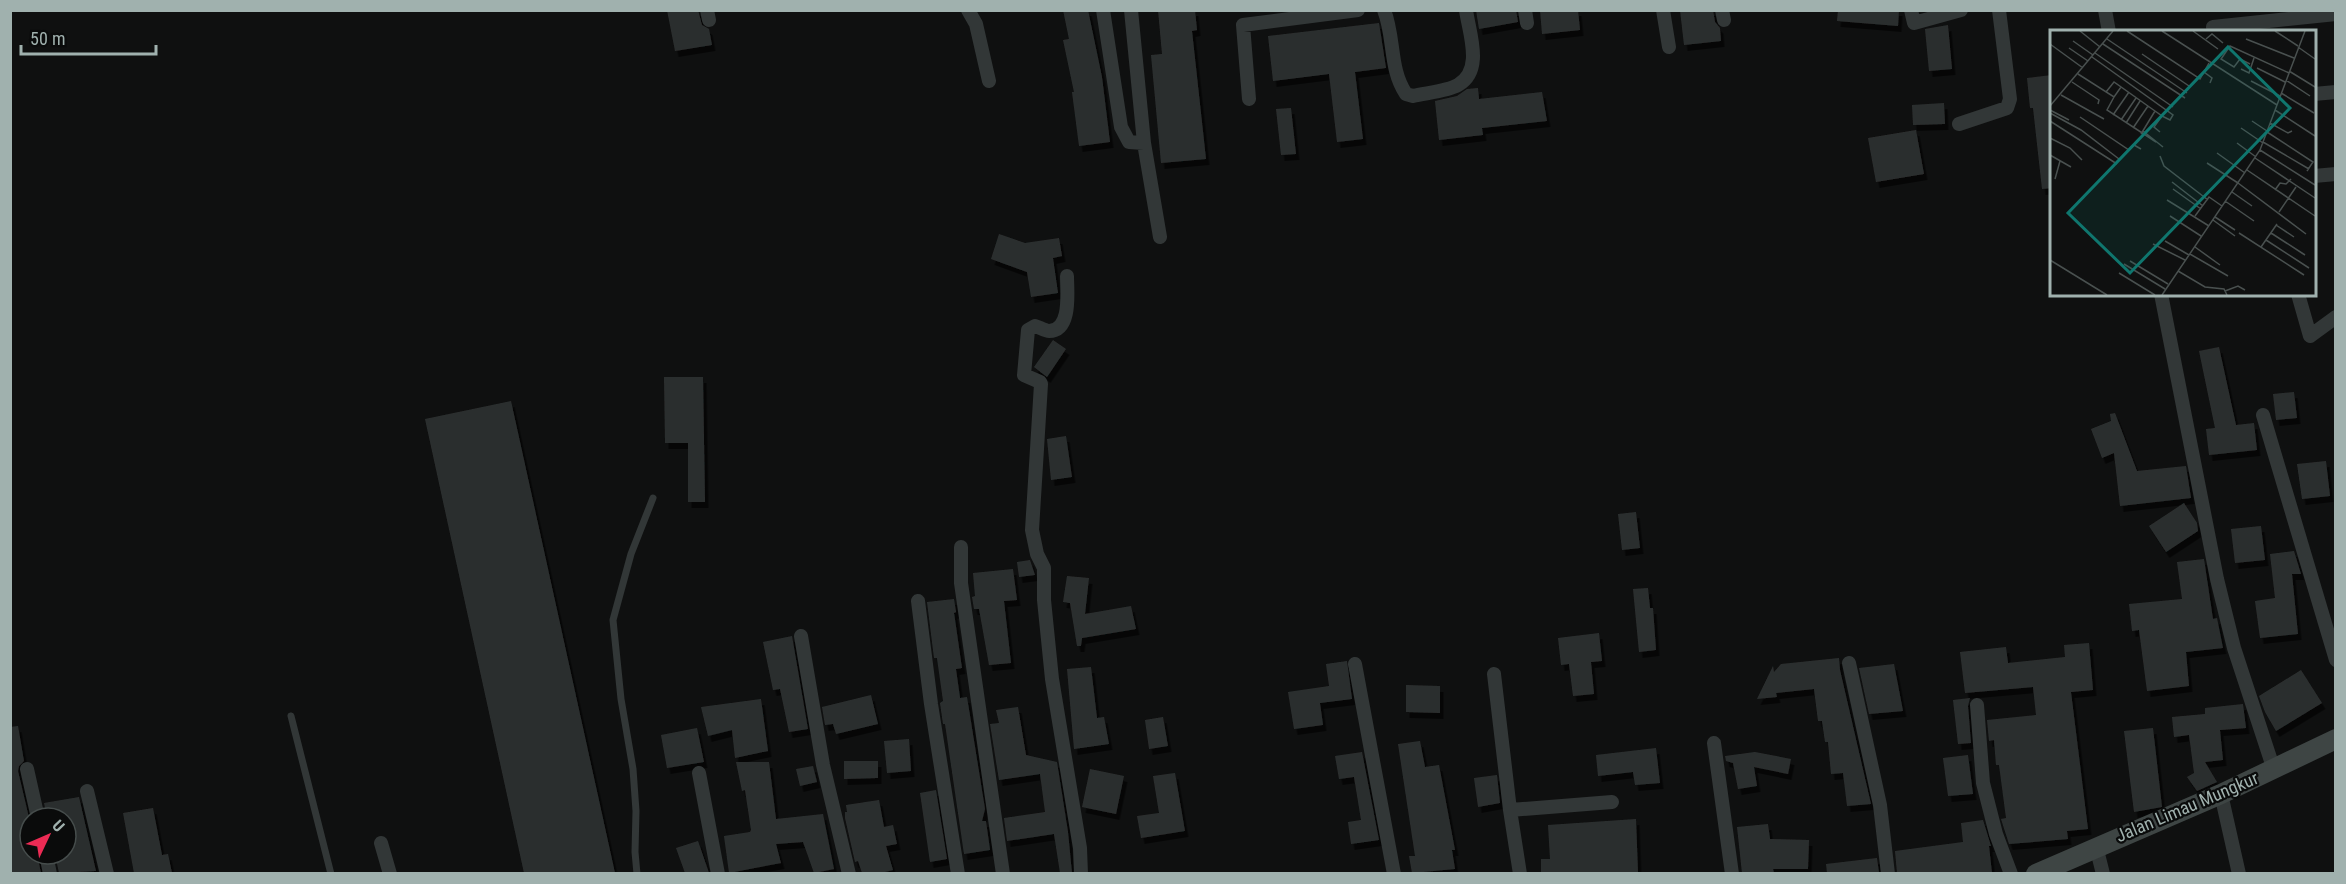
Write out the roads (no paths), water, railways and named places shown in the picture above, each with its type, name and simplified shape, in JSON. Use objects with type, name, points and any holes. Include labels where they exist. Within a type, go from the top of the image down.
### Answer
[{"type":"street","points":[[968,10],[976,24],[989,81]]},
{"type":"street","points":[[1103,10],[1121,127],[1129,142],[1144,143]]},
{"type":"street","points":[[1131,10],[1144,143],[1160,237]]},
{"type":"street","points":[[1249,99],[1243,25],[1287,15],[1358,10]]},
{"type":"street","points":[[1384,10],[1388,21],[1396,78],[1406,94],[1413,96],[1458,86],[1467,77],[1473,64],[1473,49],[1466,10]]},
{"type":"street","points":[[1663,10],[1669,47]]},
{"type":"street","points":[[1911,10],[1914,23],[1960,10]]},
{"type":"street","points":[[1959,124],[2007,108],[2010,99],[1999,10]]},
{"type":"street","points":[[2105,10],[2109,30]]},
{"type":"street","points":[[2214,30],[2213,27],[2336,14]]},
{"type":"street","points":[[2316,94],[2336,92]]},
{"type":"street","points":[[2316,176],[2336,174]]},
{"type":"street","points":[[1067,276],[1065,319],[1057,328],[1049,331],[1035,326],[1029,330],[1024,375],[1041,384],[1032,530],[1037,554],[1044,568],[1044,600],[1052,678],[1080,848],[1081,873]]},
{"type":"street","points":[[2161,296],[2220,590],[2234,648],[2274,770]]},
{"type":"street","points":[[2299,296],[2310,336],[2336,317]]},
{"type":"street","points":[[2263,415],[2336,660]]},
{"type":"street","points":[[961,547],[961,583],[1003,873]]},
{"type":"street","points":[[918,601],[931,704],[958,873]]},
{"type":"street","points":[[801,636],[823,765],[849,873]]},
{"type":"street","points":[[1849,663],[1880,805],[1888,873]]},
{"type":"street","points":[[1355,664],[1394,873]]},
{"type":"street","points":[[1494,674],[1509,810],[1520,873]]},
{"type":"street","points":[[1977,705],[1983,783],[1996,834],[2011,873]]},
{"type":"street","name":"Jalan Limau Mungkur","points":[[2036,873],[2221,794],[2336,739]]},
{"type":"street","points":[[1714,743],[1732,873]]},
{"type":"street","points":[[27,769],[35,806]]},
{"type":"street","points":[[699,773],[718,873]]},
{"type":"street","points":[[87,791],[107,873]]},
{"type":"street","points":[[2221,794],[2239,873]]},
{"type":"street","points":[[1509,810],[1612,802]]},
{"type":"street","points":[[381,843],[390,873]]},
{"type":"street","points":[[2096,846],[2103,873]]},
{"type":"lane","points":[[637,873],[633,769],[621,699],[613,620],[631,554],[653,498]]},
{"type":"lane","points":[[291,716],[332,873]]}]
